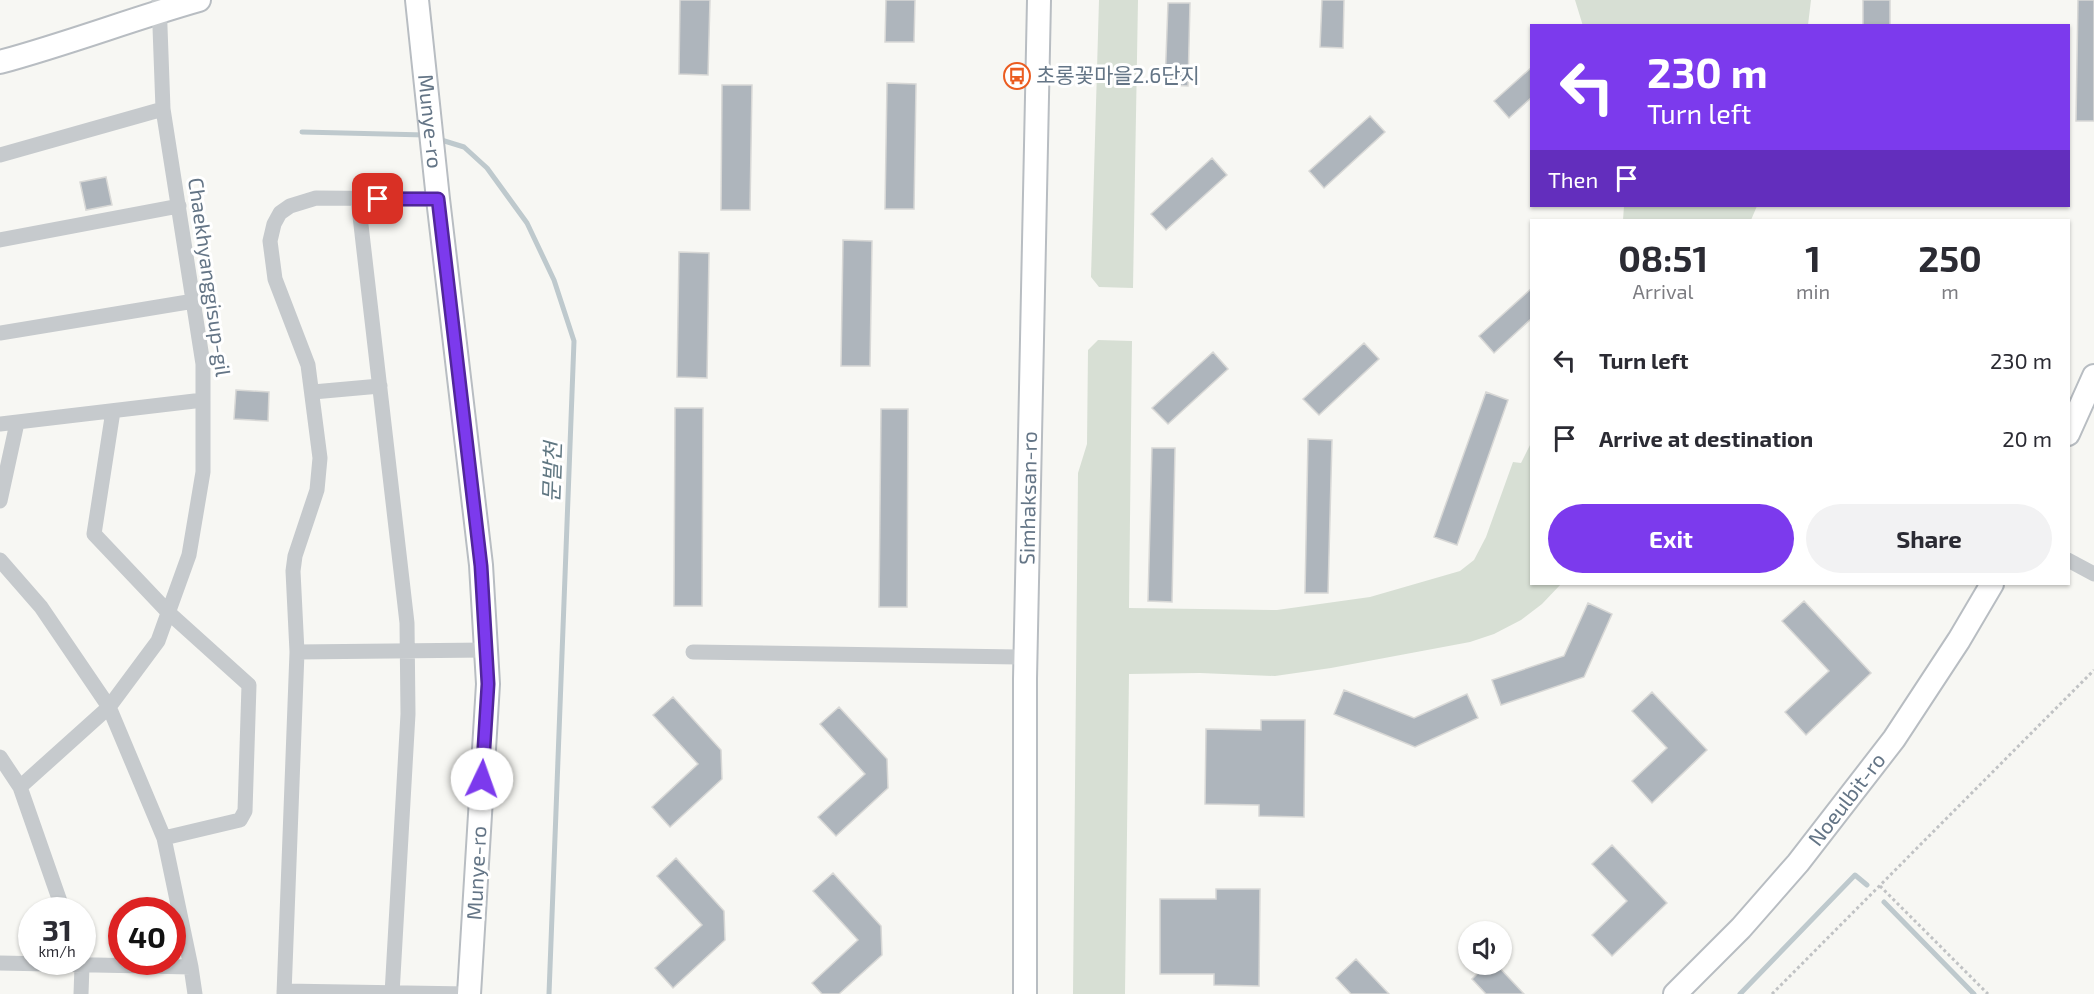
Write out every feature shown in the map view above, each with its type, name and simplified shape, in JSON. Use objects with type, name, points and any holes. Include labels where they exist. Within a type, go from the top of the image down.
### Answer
[{"type":"street","points":[[0,62],[31,54],[160,5],[199,0]]},
{"type":"street","name":"Munye-ro","points":[[417,0],[481,566],[488,684],[469,994]]},
{"type":"street","name":"Simhaksan-ro","points":[[1025,994],[1025,657],[1039,0]]},
{"type":"street","name":"Chaekhyanggisup-gil","points":[[20,787],[109,707],[158,641],[189,555],[203,472],[203,364],[164,109],[160,5]]},
{"type":"street","points":[[0,155],[164,109]]},
{"type":"street","points":[[438,199],[316,198],[280,213],[270,241],[275,279],[308,365],[320,458],[316,490],[294,555],[297,652],[284,992],[469,994]]},
{"type":"street","points":[[358,199],[404,581],[408,650],[408,714],[392,993]]},
{"type":"street","points":[[0,240],[179,206]]},
{"type":"street","points":[[0,333],[194,301]]},
{"type":"street","points":[[2070,430],[2094,376]]},
{"type":"street","points":[[313,392],[380,386]]},
{"type":"street","points":[[0,424],[203,400]]},
{"type":"street","points":[[113,411],[94,534],[168,612],[249,685],[245,811],[240,820],[164,838]]},
{"type":"street","points":[[0,501],[17,423]]},
{"type":"street","points":[[0,560],[41,607],[109,707],[164,838],[195,994]]},
{"type":"street","points":[[2070,561],[2094,574]]},
{"type":"street","name":"Noeulbit-ro","points":[[1675,994],[1741,928],[1798,863],[1894,740],[1959,640],[1991,585]]},
{"type":"street","points":[[297,652],[486,650]]},
{"type":"street","points":[[693,652],[1025,657]]},
{"type":"street","points":[[0,757],[20,787],[58,897]]},
{"type":"street","points":[[0,963],[18,963]]},
{"type":"street","points":[[96,964],[190,967]]},
{"type":"street","points":[[81,975],[81,994]]},
{"type":"path","points":[[1772,994],[2094,670]]},
{"type":"path","points":[[1880,886],[1988,994]]},
{"type":"shaded area","points":[[1099,0],[1138,0],[1133,288],[1099,287],[1091,277]]},
{"type":"shaded area","points":[[1575,0],[1811,0],[1808,24],[1582,24]]},
{"type":"shaded area","points":[[1624,207],[1757,207],[1751,219],[1623,219]]},
{"type":"shaded area","points":[[1098,340],[1132,341],[1129,608],[1277,610],[1370,597],[1460,571],[1474,560],[1486,537],[1513,462],[1521,463],[1530,445],[1530,585],[1560,585],[1542,604],[1521,620],[1494,634],[1470,642],[1275,676],[1200,673],[1129,674],[1125,994],[1073,994],[1078,473],[1087,444],[1088,350]]},
{"type":"building","points":[[680,0],[710,0],[708,75],[679,74]]},
{"type":"building","points":[[886,0],[915,0],[914,42],[885,42]]},
{"type":"building","points":[[1322,0],[1344,0],[1343,48],[1320,47]]},
{"type":"building","points":[[1863,0],[1890,0],[1890,24],[1863,24]]},
{"type":"building","points":[[2078,0],[2094,0],[2094,121],[2076,121]]},
{"type":"building","points":[[1168,3],[1190,3],[1188,86],[1165,85]]},
{"type":"building","points":[[1530,69],[1530,99],[1509,118],[1494,101]]},
{"type":"building","points":[[887,83],[916,84],[914,209],[885,209]]},
{"type":"building","points":[[722,85],[752,85],[750,210],[721,210]]},
{"type":"building","points":[[1370,116],[1385,132],[1324,188],[1309,171]]},
{"type":"building","points":[[1212,158],[1227,175],[1166,230],[1151,214]]},
{"type":"building","points":[[106,177],[112,205],[86,210],[80,182]]},
{"type":"building","points":[[843,240],[872,241],[870,366],[841,366]]},
{"type":"building","points":[[679,252],[709,253],[707,378],[677,377]]},
{"type":"building","points":[[1530,290],[1530,320],[1494,353],[1479,336]]},
{"type":"building","points":[[1364,343],[1379,359],[1319,415],[1303,399]]},
{"type":"building","points":[[1213,352],[1228,369],[1168,424],[1152,408]]},
{"type":"building","points":[[236,390],[269,392],[268,421],[234,419]]},
{"type":"building","points":[[1486,392],[1508,400],[1457,545],[1434,537]]},
{"type":"building","points":[[675,408],[703,408],[702,606],[674,606]]},
{"type":"building","points":[[881,409],[908,409],[907,607],[879,607]]},
{"type":"building","points":[[1308,439],[1332,440],[1328,593],[1305,593]]},
{"type":"building","points":[[1152,448],[1175,448],[1172,602],[1148,601]]},
{"type":"building","points":[[1804,601],[1871,673],[1806,735],[1785,712],[1829,671],[1782,621]]},
{"type":"building","points":[[1588,603],[1612,614],[1584,677],[1501,705],[1492,680],[1564,656]]},
{"type":"building","points":[[1344,690],[1414,718],[1467,694],[1478,718],[1415,747],[1334,714]]},
{"type":"building","points":[[1652,692],[1707,750],[1652,803],[1632,781],[1667,748],[1632,711]]},
{"type":"building","points":[[673,697],[721,750],[722,779],[670,827],[652,807],[698,764],[653,715]]},
{"type":"building","points":[[839,707],[887,759],[888,788],[836,836],[818,817],[865,774],[820,724]]},
{"type":"building","points":[[1261,720],[1305,720],[1304,817],[1259,816],[1259,805],[1205,804],[1206,729],[1261,730]]},
{"type":"building","points":[[1612,845],[1667,903],[1612,956],[1592,935],[1627,901],[1592,864]]},
{"type":"building","points":[[676,858],[724,911],[725,940],[673,988],[655,968],[702,925],[657,876]]},
{"type":"building","points":[[833,873],[881,926],[882,955],[839,994],[822,994],[812,983],[858,940],[813,891]]},
{"type":"building","points":[[1216,889],[1260,889],[1259,986],[1214,985],[1214,974],[1160,974],[1160,899],[1216,899]]},
{"type":"building","points":[[1356,959],[1389,994],[1351,994],[1336,978]]},
{"type":"building","points":[[1476,975],[1506,975],[1524,994],[1486,994],[1472,979]]},
{"type":"waterway","name":"문발천","points":[[302,132],[426,135]]},
{"type":"waterway","name":"문발천","points":[[438,139],[464,147],[487,168],[527,223],[554,280],[574,341],[549,994]]},
{"type":"waterway","points":[[1740,994],[1855,875],[1867,885]]},
{"type":"waterway","points":[[1884,902],[1974,994]]},
{"type":"place","name":"초롱꽃마을2.6단지","points":[[1017,76]]},
{"type":"route","points":[[378,199],[438,199],[481,566],[488,684],[482,779]]}]
